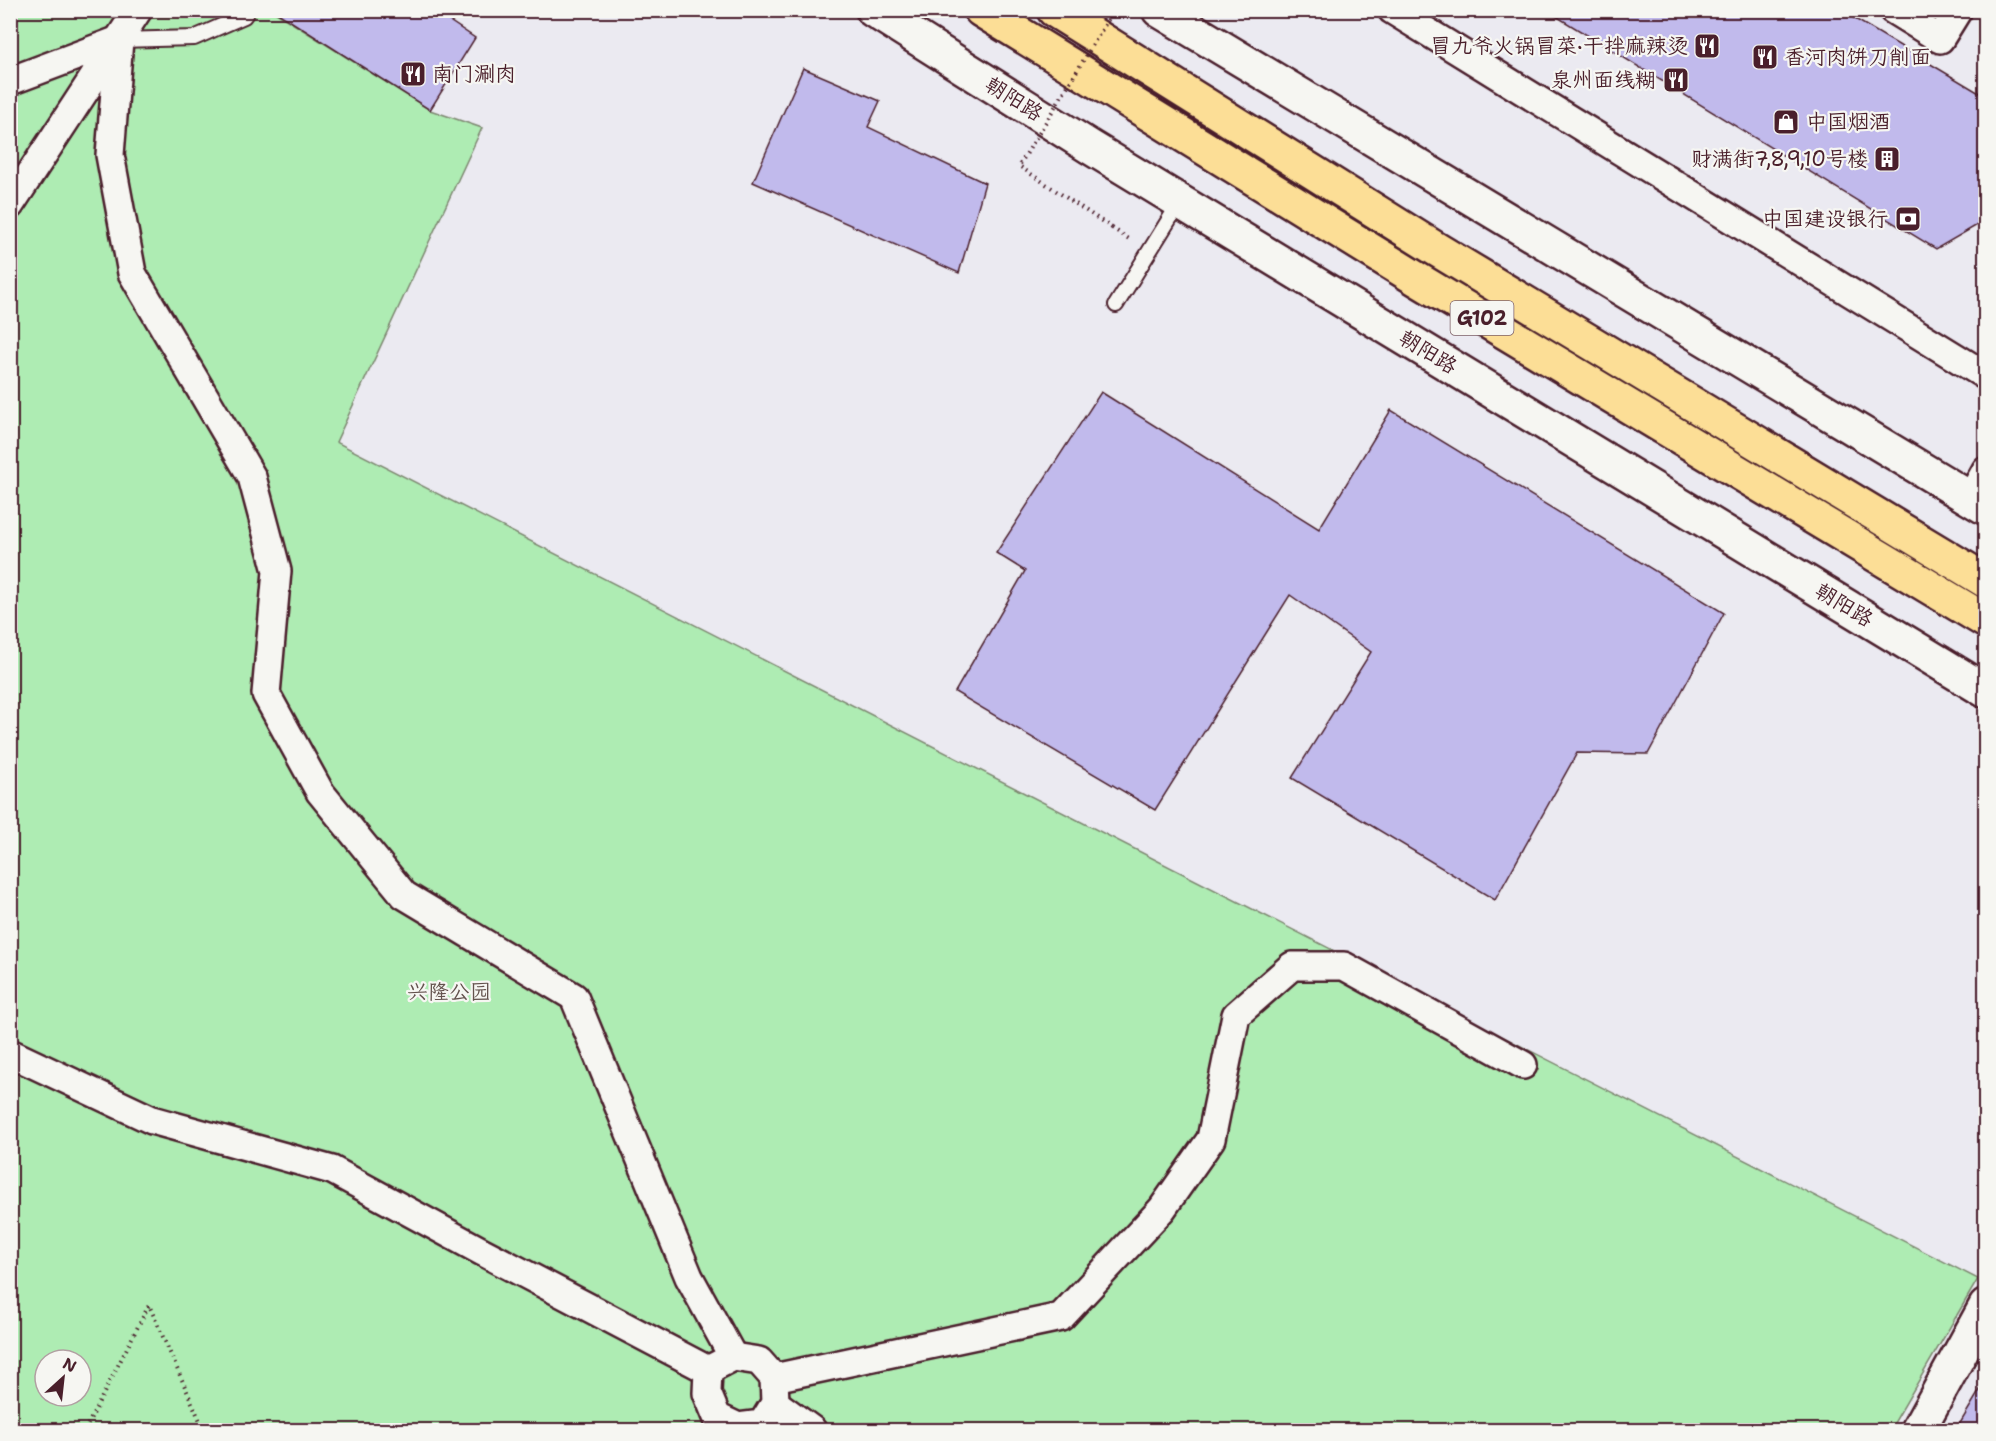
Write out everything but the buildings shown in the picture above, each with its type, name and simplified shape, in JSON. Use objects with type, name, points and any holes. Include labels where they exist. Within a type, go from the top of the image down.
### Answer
[{"type":"highway","name":"G102","points":[[981,10],[1427,285],[1986,621]]},
{"type":"highway","name":"G102","points":[[1054,10],[1436,249],[1986,581]]},
{"type":"street","points":[[10,205],[138,10]]},
{"type":"street","name":"朝阳路","points":[[873,10],[1180,202],[1986,691]]},
{"type":"street","points":[[1160,10],[1978,504],[1986,470]]},
{"type":"street","points":[[1392,10],[1986,376]]},
{"type":"street","points":[[1893,10],[1940,39],[1958,10]]},
{"type":"street","points":[[10,81],[119,40]]},
{"type":"street","points":[[119,40],[110,155],[132,273],[252,477],[277,571],[266,694],[320,792],[404,895],[574,997],[689,1278],[734,1357]]},
{"type":"street","points":[[774,1390],[1061,1317],[1162,1209],[1211,1139],[1236,1015],[1292,966],[1344,966],[1523,1065]]},
{"type":"street","points":[[10,1053],[152,1120],[332,1170],[708,1370]]},
{"type":"street","points":[[1917,1431],[1986,1306]]},
{"type":"street","points":[[708,1370],[734,1357],[759,1361],[774,1390],[812,1431]]},
{"type":"street","points":[[708,1370],[707,1393],[717,1417],[739,1429],[762,1424],[774,1390]]},
{"type":"lane","points":[[119,40],[194,38],[244,16],[248,10]]},
{"type":"lane","points":[[1116,305],[1180,202]]},
{"type":"path","points":[[1112,228],[1018,166],[1114,10]]},
{"type":"path","points":[[85,1431],[149,1305],[204,1431]]},
{"type":"green space","name":"兴隆公园","points":[[10,11],[273,11],[430,110],[482,128],[336,442],[1978,1279],[1890,1430],[11,1430]]},
{"type":"place","name":"冒九爷火锅冒菜·干拌麻辣烫","points":[[1707,46]]},
{"type":"place","name":"香河肉饼刀削面","points":[[1765,57]]},
{"type":"place","name":"南门涮肉","points":[[413,74]]},
{"type":"place","name":"泉州面线糊","points":[[1676,80]]},
{"type":"place","name":"中国烟酒","points":[[1786,122]]},
{"type":"place","name":"财满街7,8,9,10号楼","points":[[1887,159]]},
{"type":"place","name":"中国建设银行","points":[[1908,219]]}]
